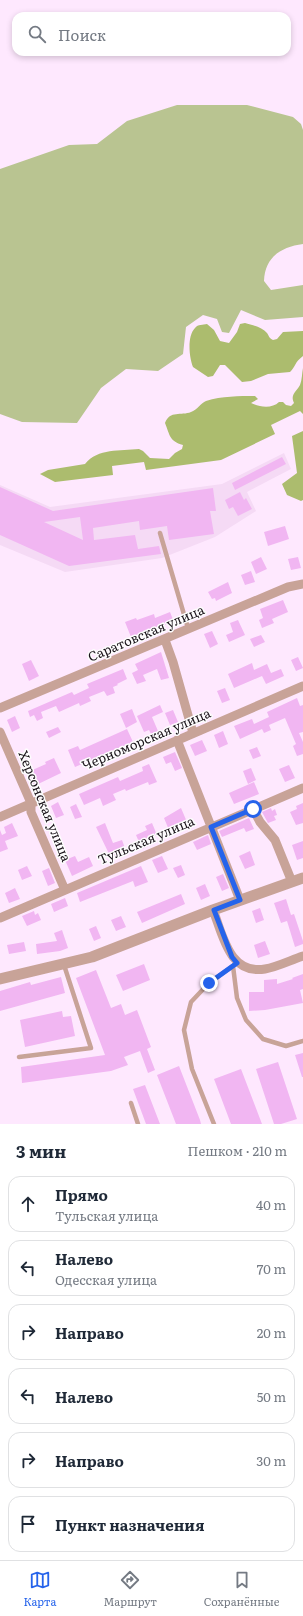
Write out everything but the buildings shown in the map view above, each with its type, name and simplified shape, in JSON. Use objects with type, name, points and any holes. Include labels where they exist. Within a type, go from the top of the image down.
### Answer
[{"type":"street","name":"Саратовская улица","points":[[0,708],[165,640],[188,628],[288,588],[303,584]]},
{"type":"street","points":[[165,640],[173,662],[192,734]]},
{"type":"street","name":"Черноморская улица","points":[[0,817],[303,686]]},
{"type":"street","name":"Херсонская улица","points":[[0,732],[31,803],[31,812],[65,890]]},
{"type":"street","points":[[177,740],[240,900]]},
{"type":"street","name":"Тульская улица","points":[[0,918],[303,788]]},
{"type":"street","points":[[253,809],[260,822],[275,840],[292,882]]},
{"type":"street","points":[[0,979],[64,965],[92,957],[240,900],[303,878]]},
{"type":"street","points":[[214,910],[235,964],[243,967],[264,969],[303,956]]},
{"type":"lane","points":[[160,533],[188,628]]},
{"type":"lane","points":[[235,964],[237,998],[246,1020],[263,1039],[286,1046],[303,1041]]},
{"type":"lane","points":[[214,1124],[192,1069],[184,1030],[191,1002],[209,983],[235,964]]},
{"type":"lane","points":[[19,1057],[91,1048],[64,965]]},
{"type":"lane","points":[[131,1103],[138,1124]]},
{"type":"shaded area","points":[[284,453],[291,469],[247,492],[256,511],[215,537],[162,558],[65,572],[0,545],[0,485],[50,507],[222,484]]},
{"type":"green space","points":[[177,105],[247,105],[293,117],[301,124],[303,130],[303,244],[295,245],[281,251],[276,255],[267,266],[264,281],[271,290],[303,285],[303,317],[265,320],[241,310],[229,333],[222,332],[217,319],[203,315],[186,327],[183,354],[158,371],[126,369],[101,388],[77,423],[22,422],[0,414],[0,169],[69,145],[97,144],[127,121]]},
{"type":"green space","points":[[245,323],[262,329],[273,340],[277,339],[283,332],[303,331],[303,356],[290,372],[268,374],[251,381],[242,382],[225,365],[220,365],[213,376],[208,377],[193,367],[190,358],[190,341],[192,332],[196,327],[207,324],[214,330],[220,341],[229,343],[237,332],[240,324]]},
{"type":"green space","points":[[303,368],[303,414],[300,411],[271,425],[275,434],[221,460],[146,470],[144,462],[112,466],[113,475],[55,482],[40,474],[48,470],[85,464],[96,455],[117,450],[139,449],[150,458],[169,459],[182,449],[183,445],[175,442],[169,434],[165,423],[170,416],[191,412],[206,401],[230,397],[255,396],[258,399],[251,403],[258,406],[273,406],[279,402],[283,402],[286,405],[291,406],[294,403],[293,396],[301,383]]},
{"type":"green space","points":[[303,431],[303,500],[301,501],[287,495],[282,484],[297,473],[292,436]]},
{"type":"route","points":[[209,983],[237,963],[232,957],[214,910],[240,900],[211,827],[253,809]]}]
